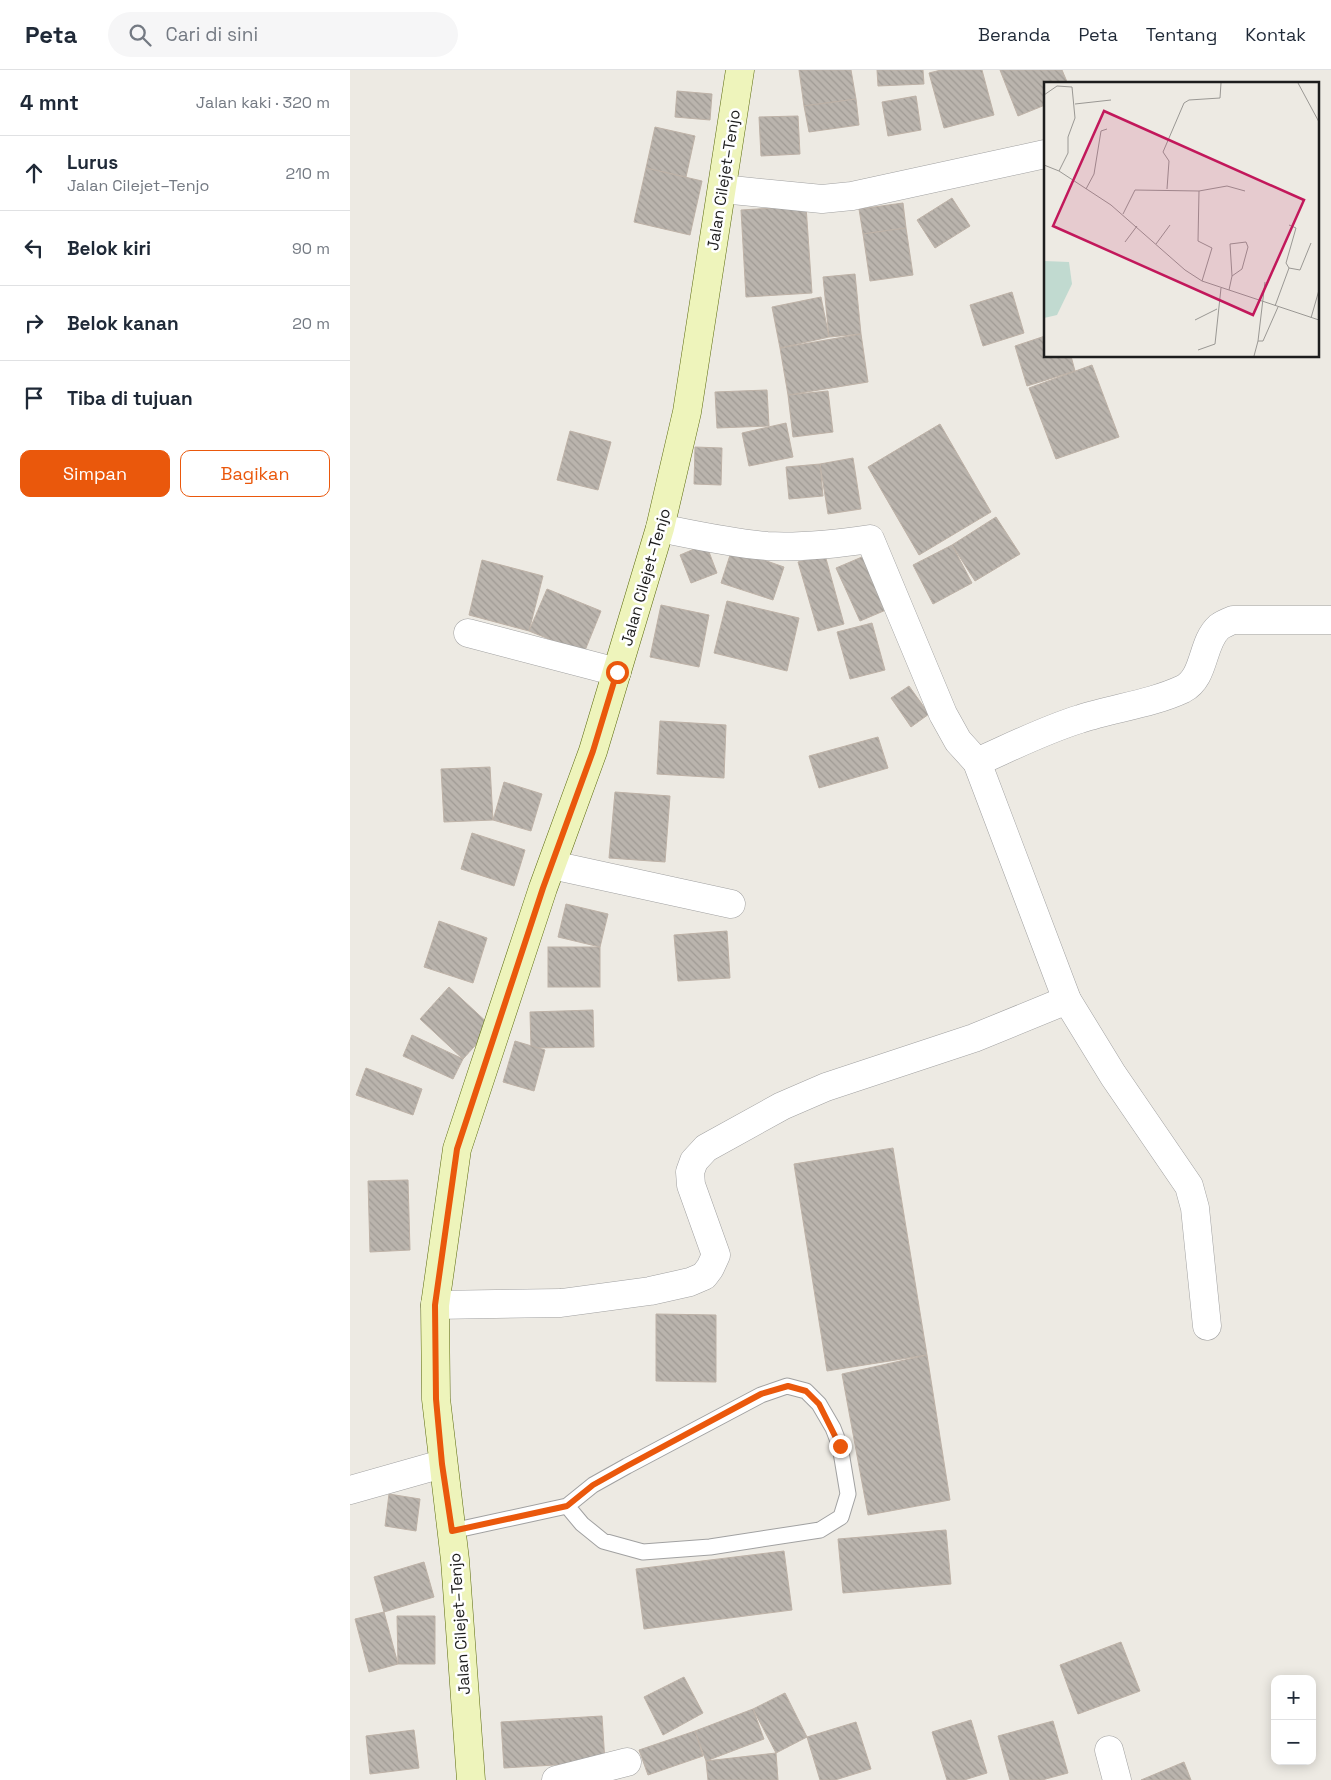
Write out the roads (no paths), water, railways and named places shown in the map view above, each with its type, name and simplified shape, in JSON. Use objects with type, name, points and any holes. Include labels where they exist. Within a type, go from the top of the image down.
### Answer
[{"type":"main road","name":"Jalan Cilejet–Tenjo","points":[[471,1780],[452,1531],[442,1464],[436,1399],[435,1305],[457,1149],[552,865],[593,751],[660,528],[687,412],[740,70]]},
{"type":"street","points":[[722,190],[822,199],[852,196],[1044,154]]},
{"type":"street","points":[[660,528],[724,541],[768,546],[826,545],[870,539],[943,714],[958,741],[977,762],[1067,1000],[1113,1075],[1189,1186],[1196,1208],[1206,1326]]},
{"type":"street","points":[[977,762],[1070,722],[1185,688],[1195,678],[1214,634],[1220,626],[1233,620],[1331,620]]},
{"type":"street","points":[[468,633],[617,672]]},
{"type":"street","points":[[552,865],[731,904]]},
{"type":"street","points":[[435,1305],[584,1301],[650,1291],[690,1282],[704,1276],[716,1255],[696,1201],[690,1172],[694,1161],[706,1148],[774,1111],[826,1087],[974,1038],[1067,1000]]},
{"type":"street","points":[[350,1490],[442,1464]]},
{"type":"street","points":[[1109,1750],[1117,1780]]},
{"type":"street","points":[[556,1780],[627,1762]]},
{"type":"lane","points":[[452,1531],[567,1506],[593,1485],[627,1466],[761,1394],[788,1386],[806,1391],[819,1404],[833,1428],[840,1446],[848,1494],[841,1517],[820,1530],[710,1547],[643,1552],[603,1541],[582,1524],[567,1506]]}]
